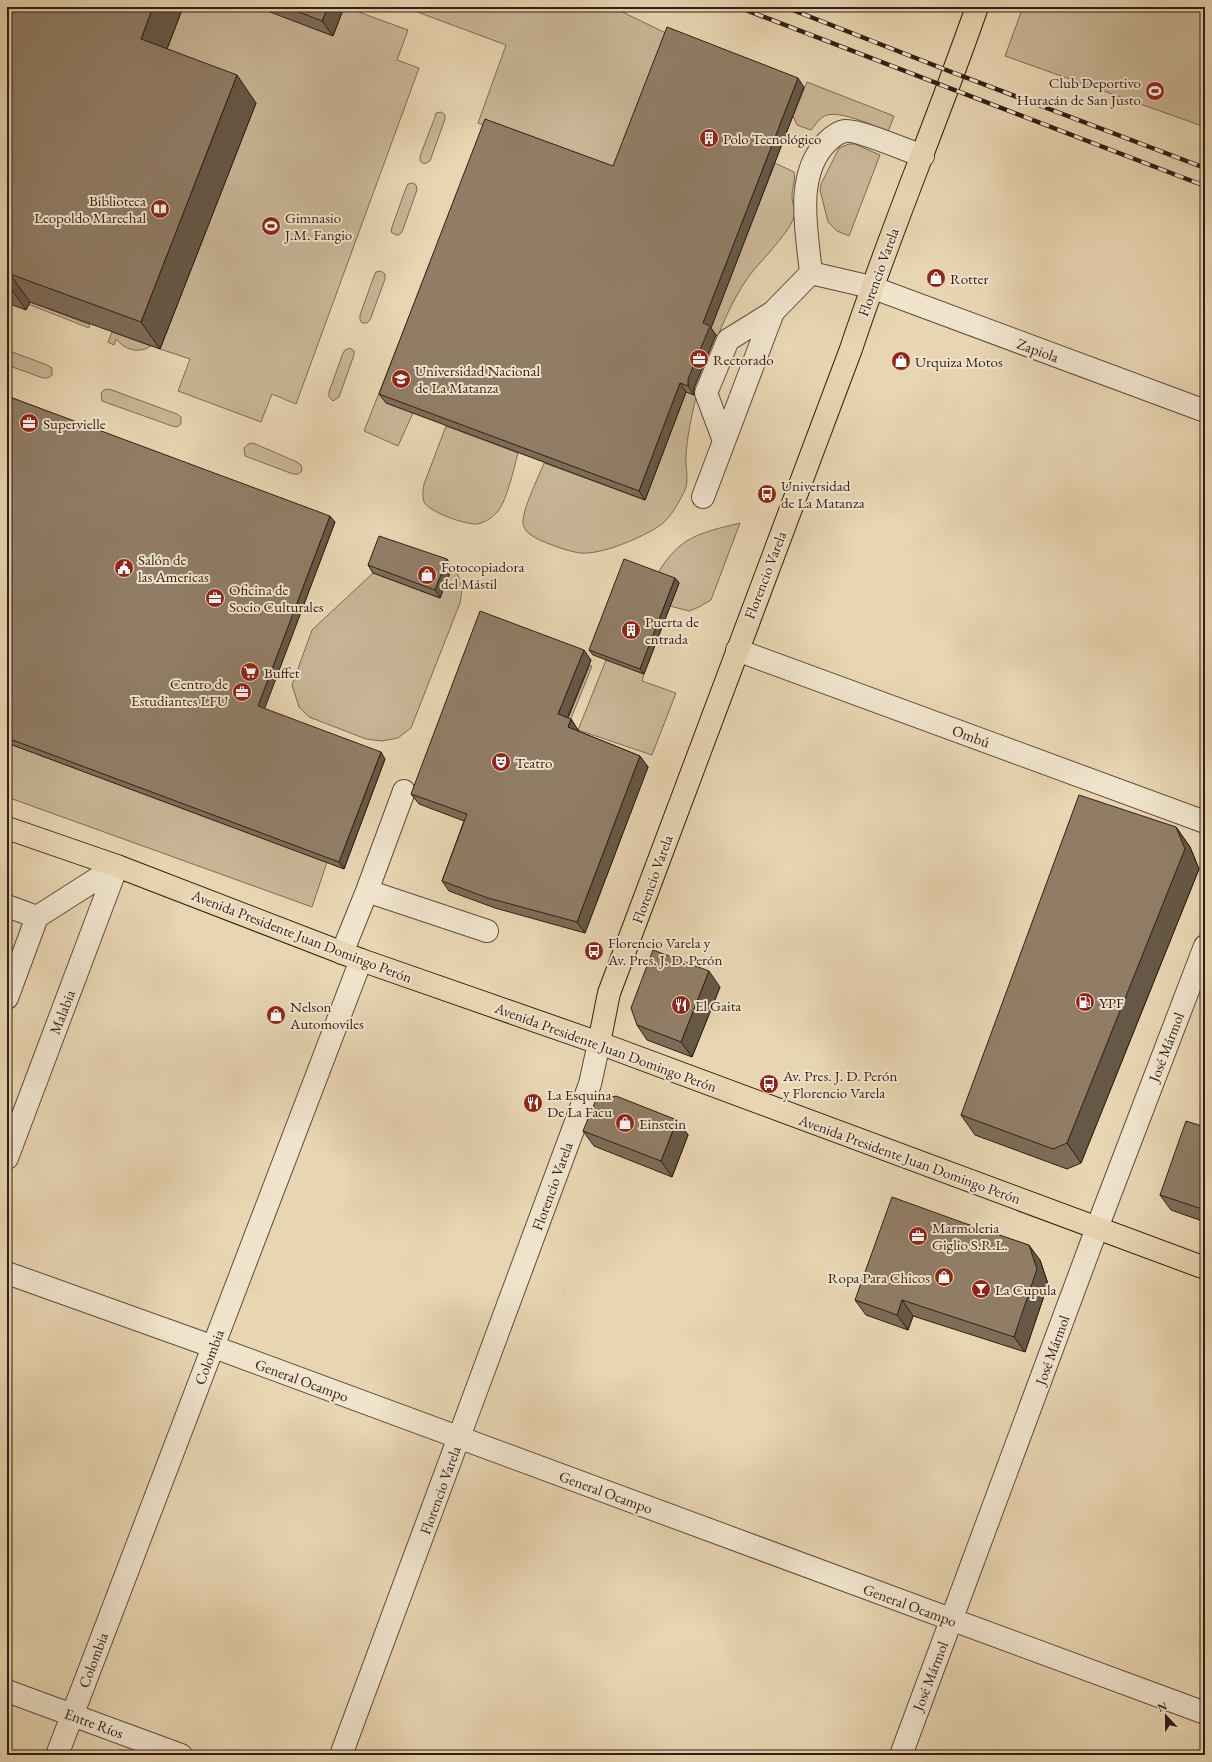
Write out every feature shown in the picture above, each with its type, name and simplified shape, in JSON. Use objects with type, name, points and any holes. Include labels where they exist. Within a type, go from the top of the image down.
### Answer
[{"type":"main road","name":"Florencio Varela","points":[[599,1043],[609,993],[850,349],[871,287],[923,156],[977,7]]},
{"type":"main road","name":"Avenida Presidente Juan Domingo Perón","points":[[7,828],[117,866],[351,956],[599,1043],[1205,1268]]},
{"type":"street","points":[[724,441],[706,393],[728,340],[773,312],[811,273],[804,219],[805,192],[812,166],[821,148],[833,136],[845,131],[857,133],[923,156]]},
{"type":"street","name":"Zapiola","points":[[811,273],[871,287],[1205,411]]},
{"type":"street","points":[[703,497],[773,312]]},
{"type":"street","name":"Ombú","points":[[737,650],[1205,822]]},
{"type":"street","name":"Colombia","points":[[57,1755],[214,1347],[351,956],[367,891],[404,791]]},
{"type":"street","points":[[7,998],[37,917],[117,866]]},
{"type":"street","name":"Malabia","points":[[7,1158],[117,866]]},
{"type":"street","points":[[367,891],[486,931]]},
{"type":"street","points":[[7,906],[37,917]]},
{"type":"street","name":"José Mármol","points":[[901,1755],[1097,1228],[1205,946]]},
{"type":"street","name":"Florencio Varela","points":[[341,1755],[590,1084],[599,1043]]},
{"type":"street","name":"General Ocampo","points":[[7,1273],[214,1347],[1205,1713]]},
{"type":"street","name":"Entre Ríos","points":[[7,1691],[181,1755]]},
{"type":"shaded area","name":"Gimnasio J.M. Fangio","points":[[183,7],[345,7],[408,30],[397,60],[419,68],[296,404],[272,394],[261,422],[178,391],[190,359],[160,349],[160,67]]},
{"type":"shaded area","points":[[404,7],[612,7],[674,37],[757,209],[775,163],[794,172],[792,196],[794,211],[793,220],[781,239],[742,286],[729,310],[718,336],[709,333],[619,175],[478,123],[506,45]]},
{"type":"shaded area","name":"Club Deportivo Huracán de San Justo","points":[[1023,7],[1205,7],[1205,127],[1005,56]]},
{"type":"shaded area","points":[[807,82],[894,116],[888,132],[849,117],[833,114],[822,117],[811,130],[797,125],[793,116]]},
{"type":"shaded area","points":[[441,112],[445,115],[445,119],[430,161],[424,164],[420,161],[420,156],[436,113]]},
{"type":"shaded area","points":[[849,144],[855,144],[880,155],[849,236],[837,231],[828,222],[820,190],[821,184],[839,148]]},
{"type":"shaded area","points":[[413,183],[416,185],[417,190],[402,232],[399,235],[396,235],[391,232],[392,227],[406,188],[408,184]]},
{"type":"shaded area","points":[[432,259],[386,403],[413,413],[398,446],[364,431]]},
{"type":"shaded area","points":[[381,271],[385,274],[385,279],[370,320],[367,323],[362,323],[360,320],[360,315],[374,276],[376,272]]},
{"type":"shaded area","points":[[29,301],[90,325],[89,328],[28,304]]},
{"type":"shaded area","points":[[112,332],[151,346],[142,350],[132,350],[124,346],[116,339],[114,345],[108,342]]},
{"type":"shaded area","points":[[350,348],[354,351],[354,355],[339,397],[333,401],[329,397],[329,392],[343,353],[345,350]]},
{"type":"shaded area","points":[[7,350],[47,365],[52,368],[52,375],[48,378],[43,378],[7,365]]},
{"type":"shaded area","points":[[109,389],[177,414],[181,417],[181,424],[177,427],[172,426],[102,401],[101,393],[104,390]]},
{"type":"shaded area","points":[[686,392],[696,396],[687,448],[687,483],[677,505],[662,524],[645,534],[622,544],[589,553],[580,553],[561,548],[542,541],[527,532],[523,523],[523,517],[531,493],[544,463],[645,500]]},
{"type":"shaded area","points":[[446,426],[518,453],[510,484],[501,506],[494,515],[483,522],[472,524],[457,520],[440,514],[427,506],[424,502],[424,484]]},
{"type":"shaded area","points":[[253,443],[297,462],[301,465],[302,471],[298,474],[293,474],[245,456],[244,448],[248,444]]},
{"type":"shaded area","points":[[740,523],[711,600],[689,611],[670,606],[679,583],[657,575],[665,562],[682,544],[692,538],[713,530]]},
{"type":"shaded area","points":[[452,567],[461,584],[462,592],[460,603],[411,728],[398,738],[382,741],[366,739],[309,717],[299,707],[292,685],[312,630],[373,573],[440,598]]},
{"type":"shaded area","points":[[606,660],[644,674],[642,681],[676,693],[652,755],[578,730]]},
{"type":"shaded area","points":[[590,665],[592,666],[568,726],[565,725]]},
{"type":"shaded area","points":[[7,743],[327,862],[312,907],[7,797]]},
{"type":"building","points":[[7,7],[153,7],[141,39],[237,75],[141,322],[10,274],[7,281]]},
{"type":"building","points":[[286,7],[328,7],[322,21]]},
{"type":"building","points":[[667,27],[798,78],[703,323],[710,326],[688,379],[688,386],[680,383],[639,491],[379,394],[485,119],[613,166]]},
{"type":"building","points":[[7,396],[330,516],[258,706],[381,752],[339,862],[7,738]]},
{"type":"building","points":[[379,536],[447,559],[435,590],[368,565]]},
{"type":"building","name":"Puerta de entrada","points":[[624,559],[675,578],[640,669],[589,650]]},
{"type":"building","points":[[480,611],[584,650],[558,714],[571,719],[568,727],[640,756],[577,922],[488,898],[442,881],[467,814],[411,794]]},
{"type":"building","name":"YPF","points":[[1079,795],[1176,827],[1185,849],[1067,1143],[1053,1149],[961,1115]]},
{"type":"building","name":"El Gaita","points":[[653,950],[709,971],[681,1042],[637,1025],[631,1008]]},
{"type":"building","points":[[616,1096],[677,1120],[661,1161],[583,1131],[595,1102]]},
{"type":"building","points":[[1186,1121],[1205,1127],[1205,1210],[1160,1195]]},
{"type":"building","points":[[892,1197],[1029,1245],[1037,1269],[1014,1337],[902,1300],[897,1315],[855,1300]]},
{"type":"railway","points":[[738,7],[1205,186]]},
{"type":"railway","points":[[785,7],[1205,168]]},
{"type":"place","name":"Club Deportivo Huracán de San Justo","points":[[1155,91]]},
{"type":"place","name":"Polo Tecnológico","points":[[709,138]]},
{"type":"place","name":"Biblioteca Leopoldo Marechal","points":[[160,209]]},
{"type":"place","name":"Gimnasio J.M. Fangio","points":[[271,226]]},
{"type":"place","name":"Rotter","points":[[936,278]]},
{"type":"place","name":"Rectorado","points":[[699,359]]},
{"type":"place","name":"Urquiza Motos","points":[[901,361]]},
{"type":"place","name":"Universidad Nacional de La Matanza","points":[[401,379]]},
{"type":"place","name":"Supervielle","points":[[29,423]]},
{"type":"place","name":"Universidad de La Matanza","points":[[767,494]]},
{"type":"place","name":"Salón de las Americas","points":[[124,568]]},
{"type":"place","name":"Fotocopiadora del Mástil","points":[[427,575]]},
{"type":"place","name":"Oficina de Socio Culturales","points":[[215,598]]},
{"type":"place","name":"Puerta de entrada","points":[[631,630]]},
{"type":"place","name":"Buffet","points":[[250,672]]},
{"type":"place","name":"Centro de Estudiantes LFU","points":[[242,692]]},
{"type":"place","name":"Teatro","points":[[501,762]]},
{"type":"place","name":"Florencio Varela y Av. Pres. J. D. Perón","points":[[594,951]]},
{"type":"place","name":"YPF","points":[[1085,1002]]},
{"type":"place","name":"El Gaita","points":[[681,1005]]},
{"type":"place","name":"Nelson Automoviles","points":[[276,1015]]},
{"type":"place","name":"Av. Pres. J. D. Perón y Florencio Varela","points":[[769,1084]]},
{"type":"place","name":"La Esquina De La Facu","points":[[533,1103]]},
{"type":"place","name":"Einstein","points":[[625,1123]]},
{"type":"place","name":"Marmoleria Giglio S.R.L.","points":[[918,1236]]},
{"type":"place","name":"Ropa Para Chicos","points":[[944,1277]]},
{"type":"place","name":"La Cupula","points":[[981,1289]]}]
